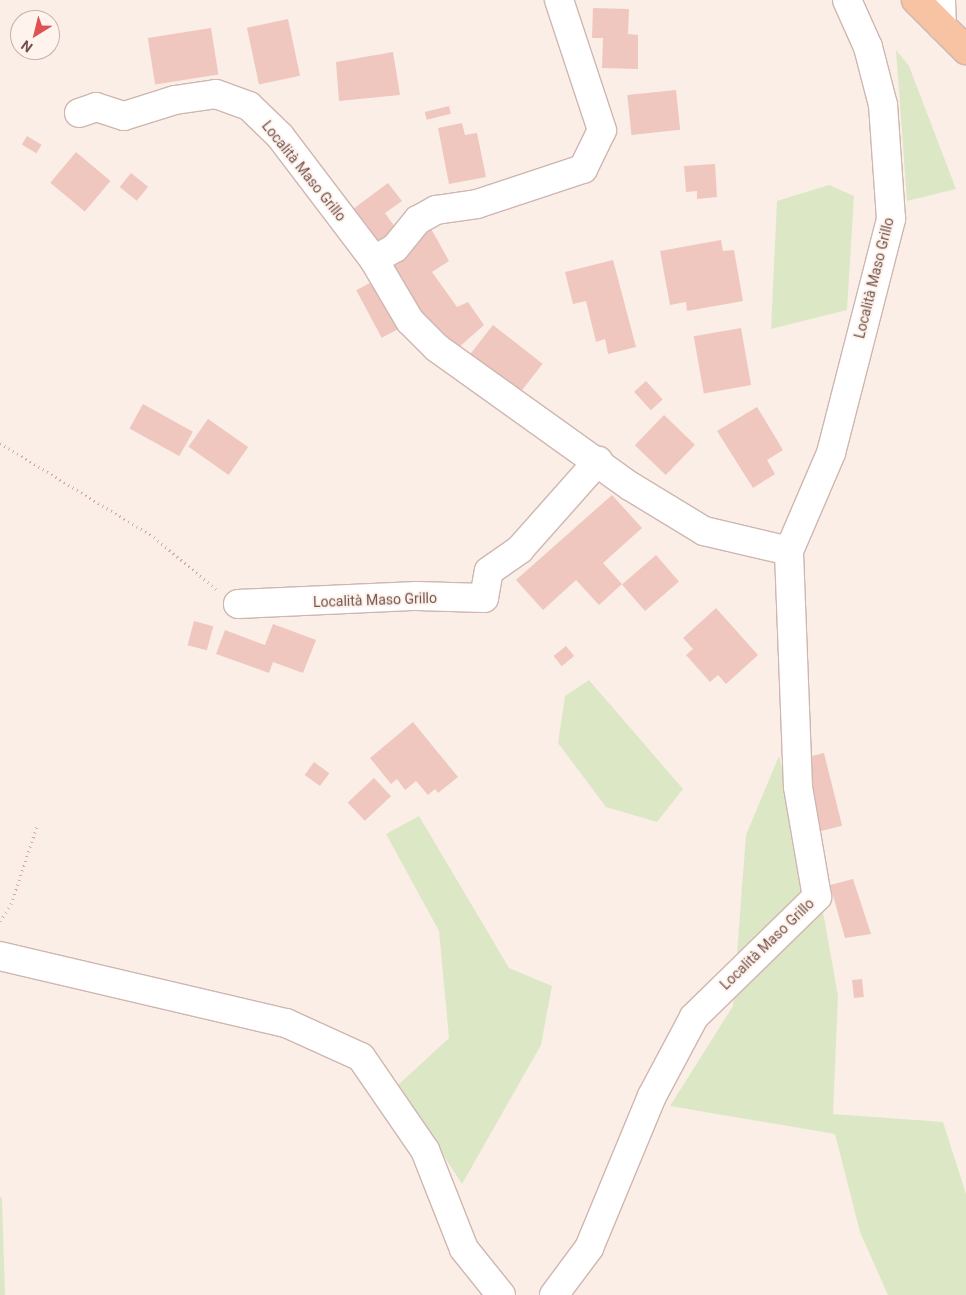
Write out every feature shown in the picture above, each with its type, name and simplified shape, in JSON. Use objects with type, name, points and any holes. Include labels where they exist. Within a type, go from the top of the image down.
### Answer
[{"type":"main road","points":[[916,0],[942,13],[966,50]]},
{"type":"street","points":[[374,260],[395,248],[418,220],[436,210],[477,204],[583,169],[602,130],[559,0]]},
{"type":"street","name":"Località Maso Grillo","points":[[554,1295],[589,1248],[652,1096],[694,1017],[817,897],[798,786],[789,551],[831,453],[891,219],[883,105],[868,47],[847,0]]},
{"type":"street","name":"Località Maso Grillo","points":[[79,113],[96,107],[124,116],[176,100],[216,94],[249,106],[280,136],[374,260],[410,321],[437,348],[598,461],[704,531],[789,551]]},
{"type":"street","name":"Località Maso Grillo","points":[[238,604],[417,596],[484,598],[489,571],[520,549],[598,461]]},
{"type":"street","points":[[0,956],[286,1023],[361,1057],[425,1150],[464,1248],[501,1295]]},
{"type":"path","points":[[0,443],[154,537],[238,604]]},
{"type":"path","points":[[0,921],[11,904],[37,826]]},
{"type":"green space","points":[[896,50],[909,66],[956,189],[907,201]]},
{"type":"green space","points":[[829,185],[854,196],[847,310],[771,329],[777,201]]},
{"type":"green space","points":[[589,680],[683,789],[657,822],[606,807],[558,743],[565,696]]},
{"type":"green space","points":[[779,756],[824,917],[838,996],[833,1114],[943,1122],[966,1194],[966,1295],[888,1295],[860,1232],[835,1134],[670,1106],[733,1006],[746,835]]},
{"type":"green space","points":[[419,816],[509,968],[552,986],[541,1045],[462,1184],[398,1085],[449,1038],[439,931],[386,834]]},
{"type":"green space","points":[[0,1197],[2,1198],[5,1295],[0,1295]]},
{"type":"building","points":[[593,8],[629,9],[628,34],[638,35],[638,69],[602,68],[603,38],[592,38]]},
{"type":"building","points":[[288,19],[300,76],[259,84],[247,28]]},
{"type":"building","points":[[211,28],[218,74],[155,84],[148,38]]},
{"type":"building","points":[[393,52],[400,95],[339,101],[336,62]]},
{"type":"building","points":[[676,90],[680,130],[631,135],[627,95]]},
{"type":"building","points":[[449,106],[451,114],[427,120],[425,112]]},
{"type":"building","points":[[462,123],[465,135],[477,133],[486,177],[449,184],[438,128]]},
{"type":"building","points":[[27,136],[42,145],[36,153],[22,145]]},
{"type":"building","points":[[76,152],[110,181],[85,212],[50,183]]},
{"type":"building","points":[[715,164],[717,197],[697,199],[697,191],[686,192],[684,166]]},
{"type":"building","points":[[131,173],[148,187],[137,201],[120,187]]},
{"type":"building","points":[[388,183],[402,201],[385,213],[400,234],[378,250],[349,212]]},
{"type":"building","points":[[429,225],[449,261],[432,272],[457,307],[468,302],[484,325],[457,349],[434,342],[381,267]]},
{"type":"building","points":[[721,240],[723,251],[734,250],[743,301],[687,311],[686,302],[670,305],[660,251]]},
{"type":"building","points":[[613,260],[636,347],[608,354],[605,339],[596,342],[586,301],[573,304],[565,272]]},
{"type":"building","points":[[381,277],[406,325],[382,338],[356,290]]},
{"type":"building","points":[[493,325],[543,364],[517,396],[468,357]]},
{"type":"building","points":[[741,328],[751,385],[704,393],[694,336]]},
{"type":"building","points":[[646,381],[663,400],[651,410],[634,392]]},
{"type":"building","points":[[143,404],[193,432],[179,456],[129,428]]},
{"type":"building","points":[[757,407],[783,450],[767,460],[775,474],[753,488],[717,431]]},
{"type":"building","points":[[664,415],[695,445],[666,475],[635,445]]},
{"type":"building","points":[[208,419],[248,447],[229,475],[188,447]]},
{"type":"building","points":[[612,495],[642,528],[603,563],[622,584],[599,605],[576,580],[543,610],[516,580]]},
{"type":"building","points":[[656,555],[679,581],[645,611],[622,585]]},
{"type":"building","points":[[716,608],[758,655],[726,684],[718,675],[710,682],[686,655],[693,649],[683,638]]},
{"type":"building","points":[[194,621],[213,626],[207,650],[188,645]]},
{"type":"building","points":[[273,624],[316,640],[303,673],[273,662],[269,673],[216,654],[225,630],[265,645]]},
{"type":"building","points":[[566,646],[574,656],[562,666],[554,656]]},
{"type":"building","points":[[413,722],[458,777],[438,793],[435,789],[428,795],[416,781],[405,790],[397,779],[391,784],[370,758]]},
{"type":"building","points":[[824,753],[842,826],[819,832],[801,759]]},
{"type":"building","points":[[314,762],[329,773],[320,786],[305,775]]},
{"type":"building","points":[[374,778],[391,796],[365,821],[348,803]]},
{"type":"building","points":[[853,879],[871,934],[845,938],[830,885]]},
{"type":"building","points":[[862,979],[864,997],[854,998],[852,980]]}]
